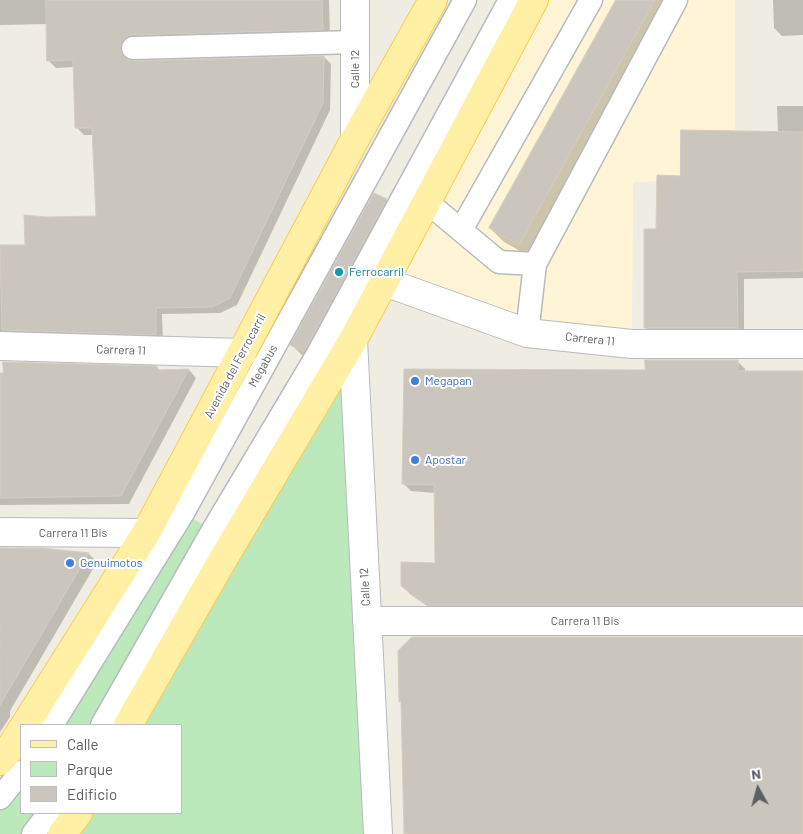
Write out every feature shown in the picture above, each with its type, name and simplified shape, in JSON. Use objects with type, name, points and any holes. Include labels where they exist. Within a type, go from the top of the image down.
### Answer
[{"type":"main road","name":"Avenida del Ferrocarril","points":[[26,724],[146,533],[356,138],[433,0]]},
{"type":"main road","points":[[129,724],[219,566],[353,340],[534,0]]},
{"type":"main road","points":[[0,761],[20,733]]},
{"type":"main road","points":[[62,834],[77,814]]},
{"type":"street","name":"Calle 12","points":[[355,0],[356,138]]},
{"type":"street","name":"Carrera 11","points":[[385,282],[527,333],[632,344],[803,344]]},
{"type":"street","name":"Calle 12","points":[[353,340],[378,834]]},
{"type":"street","name":"Carrera 11","points":[[0,346],[242,353]]},
{"type":"street","name":"Carrera 11 Bis","points":[[0,532],[146,533]]},
{"type":"street","name":"Carrera 11 Bis","points":[[367,621],[803,621]]},
{"type":"lane","name":"Megabus","points":[[53,724],[183,513],[465,0]]},
{"type":"lane","points":[[103,724],[213,530],[315,359],[510,0]]},
{"type":"lane","points":[[461,230],[591,0]]},
{"type":"lane","points":[[527,333],[535,264],[676,0]]},
{"type":"lane","points":[[133,48],[355,42]]},
{"type":"lane","points":[[427,202],[499,262],[535,264]]},
{"type":"lane","points":[[0,798],[20,773]]},
{"type":"lane","points":[[33,834],[48,814]]},
{"type":"shaded area","points":[[534,0],[735,0],[735,179],[633,182],[632,344],[385,282]]},
{"type":"green space","points":[[353,340],[378,834],[62,834],[77,814],[182,814],[182,724],[129,724]]},
{"type":"green space","points":[[183,513],[213,530],[103,724],[53,724]]},
{"type":"green space","points":[[20,773],[20,814],[48,814],[33,834],[0,834],[0,798]]},
{"type":"building","points":[[46,0],[322,0],[323,30],[133,35],[126,37],[121,42],[120,49],[122,55],[127,60],[133,61],[324,56],[323,103],[230,298],[213,307],[156,308],[156,335],[2,330],[0,245],[25,245],[24,215],[47,217],[96,216],[92,128],[75,128],[73,60],[47,61]]},
{"type":"building","points":[[616,0],[655,0],[519,245],[489,228]]},
{"type":"building","points":[[681,130],[803,132],[803,271],[737,272],[738,328],[644,328],[644,229],[656,229],[657,175],[680,176]]},
{"type":"building","points":[[374,193],[387,199],[304,352],[290,345]]},
{"type":"building","points":[[645,360],[738,360],[738,371],[803,371],[803,605],[427,605],[401,586],[401,562],[435,563],[434,485],[402,484],[404,369],[645,370]]},
{"type":"building","points":[[3,362],[157,366],[157,370],[189,369],[121,496],[0,498],[0,373],[3,373]]},
{"type":"building","points":[[0,548],[42,548],[89,553],[0,705]]},
{"type":"building","points":[[412,637],[803,637],[803,834],[404,834],[398,651]]},
{"type":"place","name":"Ferrocarril","points":[[339,272]]},
{"type":"place","name":"Megapan","points":[[415,381]]},
{"type":"place","name":"Apostar","points":[[415,460]]},
{"type":"place","name":"Genuimotos","points":[[70,563]]}]
